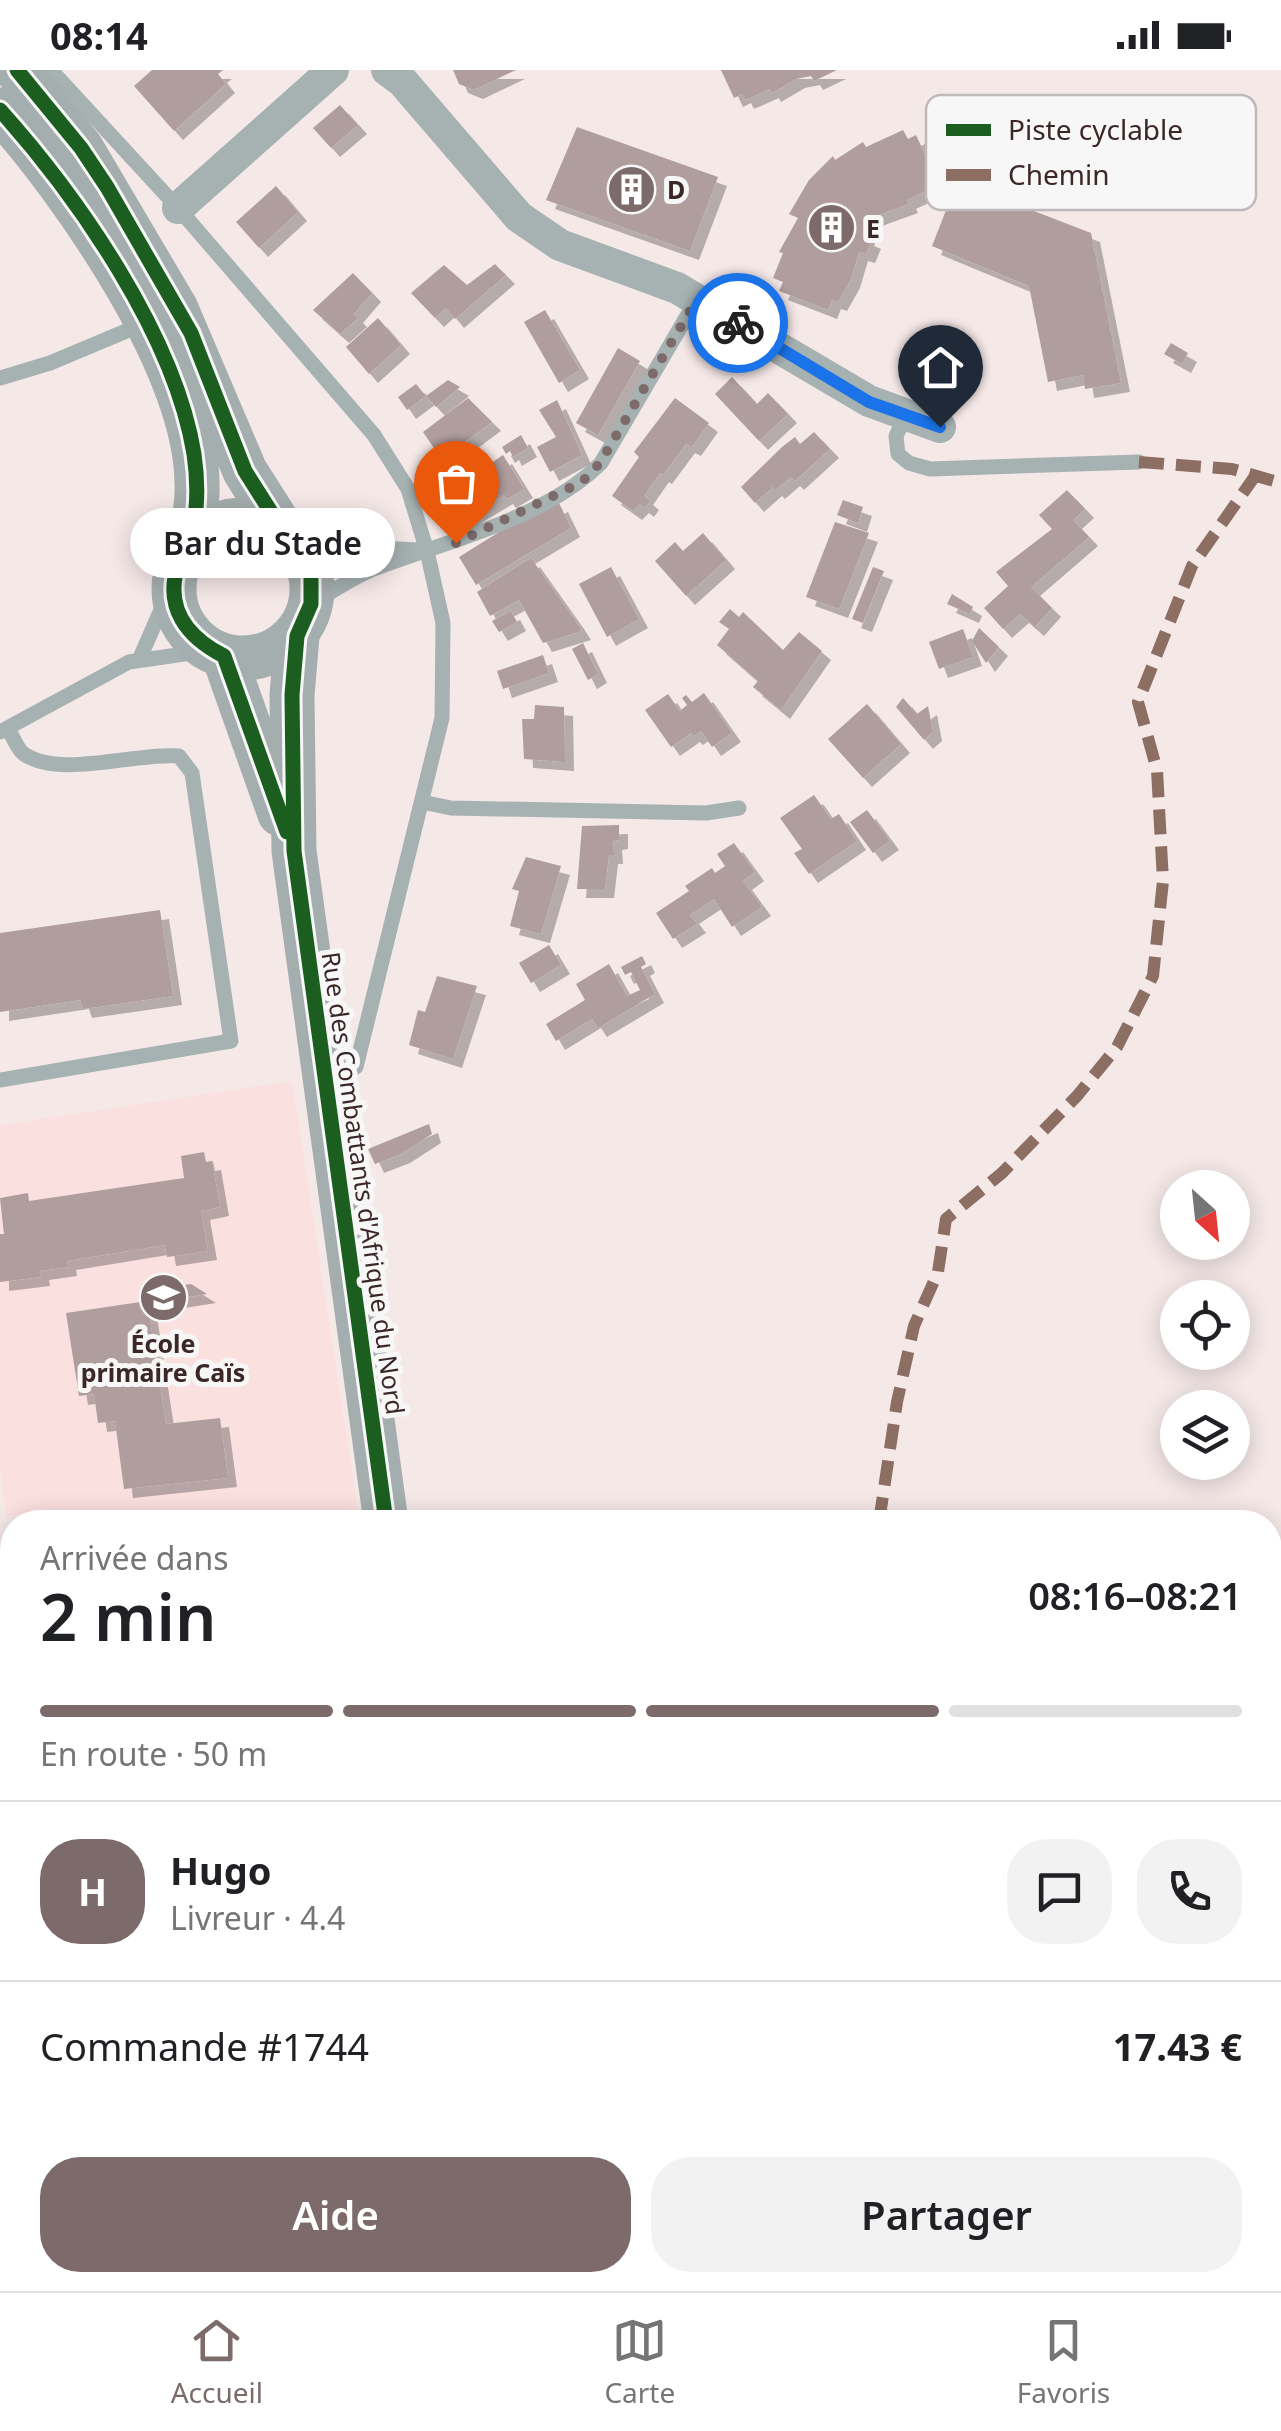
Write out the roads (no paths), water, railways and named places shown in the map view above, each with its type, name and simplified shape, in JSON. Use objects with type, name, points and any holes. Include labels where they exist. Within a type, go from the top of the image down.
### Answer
[{"type":"main road","points":[[0,110],[62,185],[147,324],[193,450],[198,482],[176,612],[186,630],[218,653],[256,657],[304,620],[311,574],[245,471],[190,334],[81,148],[18,70]]},
{"type":"main road","points":[[182,562],[212,526],[230,520],[263,522],[290,538]]},
{"type":"main road","name":"Rue des Combattants d'Afrique du Nord","points":[[304,620],[292,694],[294,851],[384,1510]]},
{"type":"main road","name":"Rue des Combattants d'Afrique du Nord","points":[[218,653],[294,851]]},
{"type":"street","points":[[178,208],[333,70]]},
{"type":"street","points":[[387,70],[403,82],[519,217],[541,234],[697,299],[869,402],[940,427]]},
{"type":"lane","points":[[51,70],[178,208],[374,435],[408,488],[427,550],[443,624],[442,718],[356,1067]]},
{"type":"lane","points":[[304,620],[368,572],[456,543],[582,482],[600,463],[697,299]]},
{"type":"lane","points":[[0,378],[147,324],[190,334]]},
{"type":"lane","points":[[906,416],[896,436],[898,454],[909,463],[930,469],[1139,462]]},
{"type":"lane","points":[[290,538],[427,550]]},
{"type":"lane","points":[[140,658],[182,562]]},
{"type":"lane","points":[[0,1080],[231,1041],[192,772],[180,756],[158,754],[50,766],[21,753],[4,730],[140,658],[218,653]]},
{"type":"lane","points":[[422,802],[451,808],[706,812],[740,808]]},
{"type":"place","name":"D","points":[[632,189]]},
{"type":"place","name":"E","points":[[831,228]]},
{"type":"place","name":"Bar du Stade","points":[[456,543]]},
{"type":"place","name":"École primaire Caïs","points":[[163,1297]]}]
